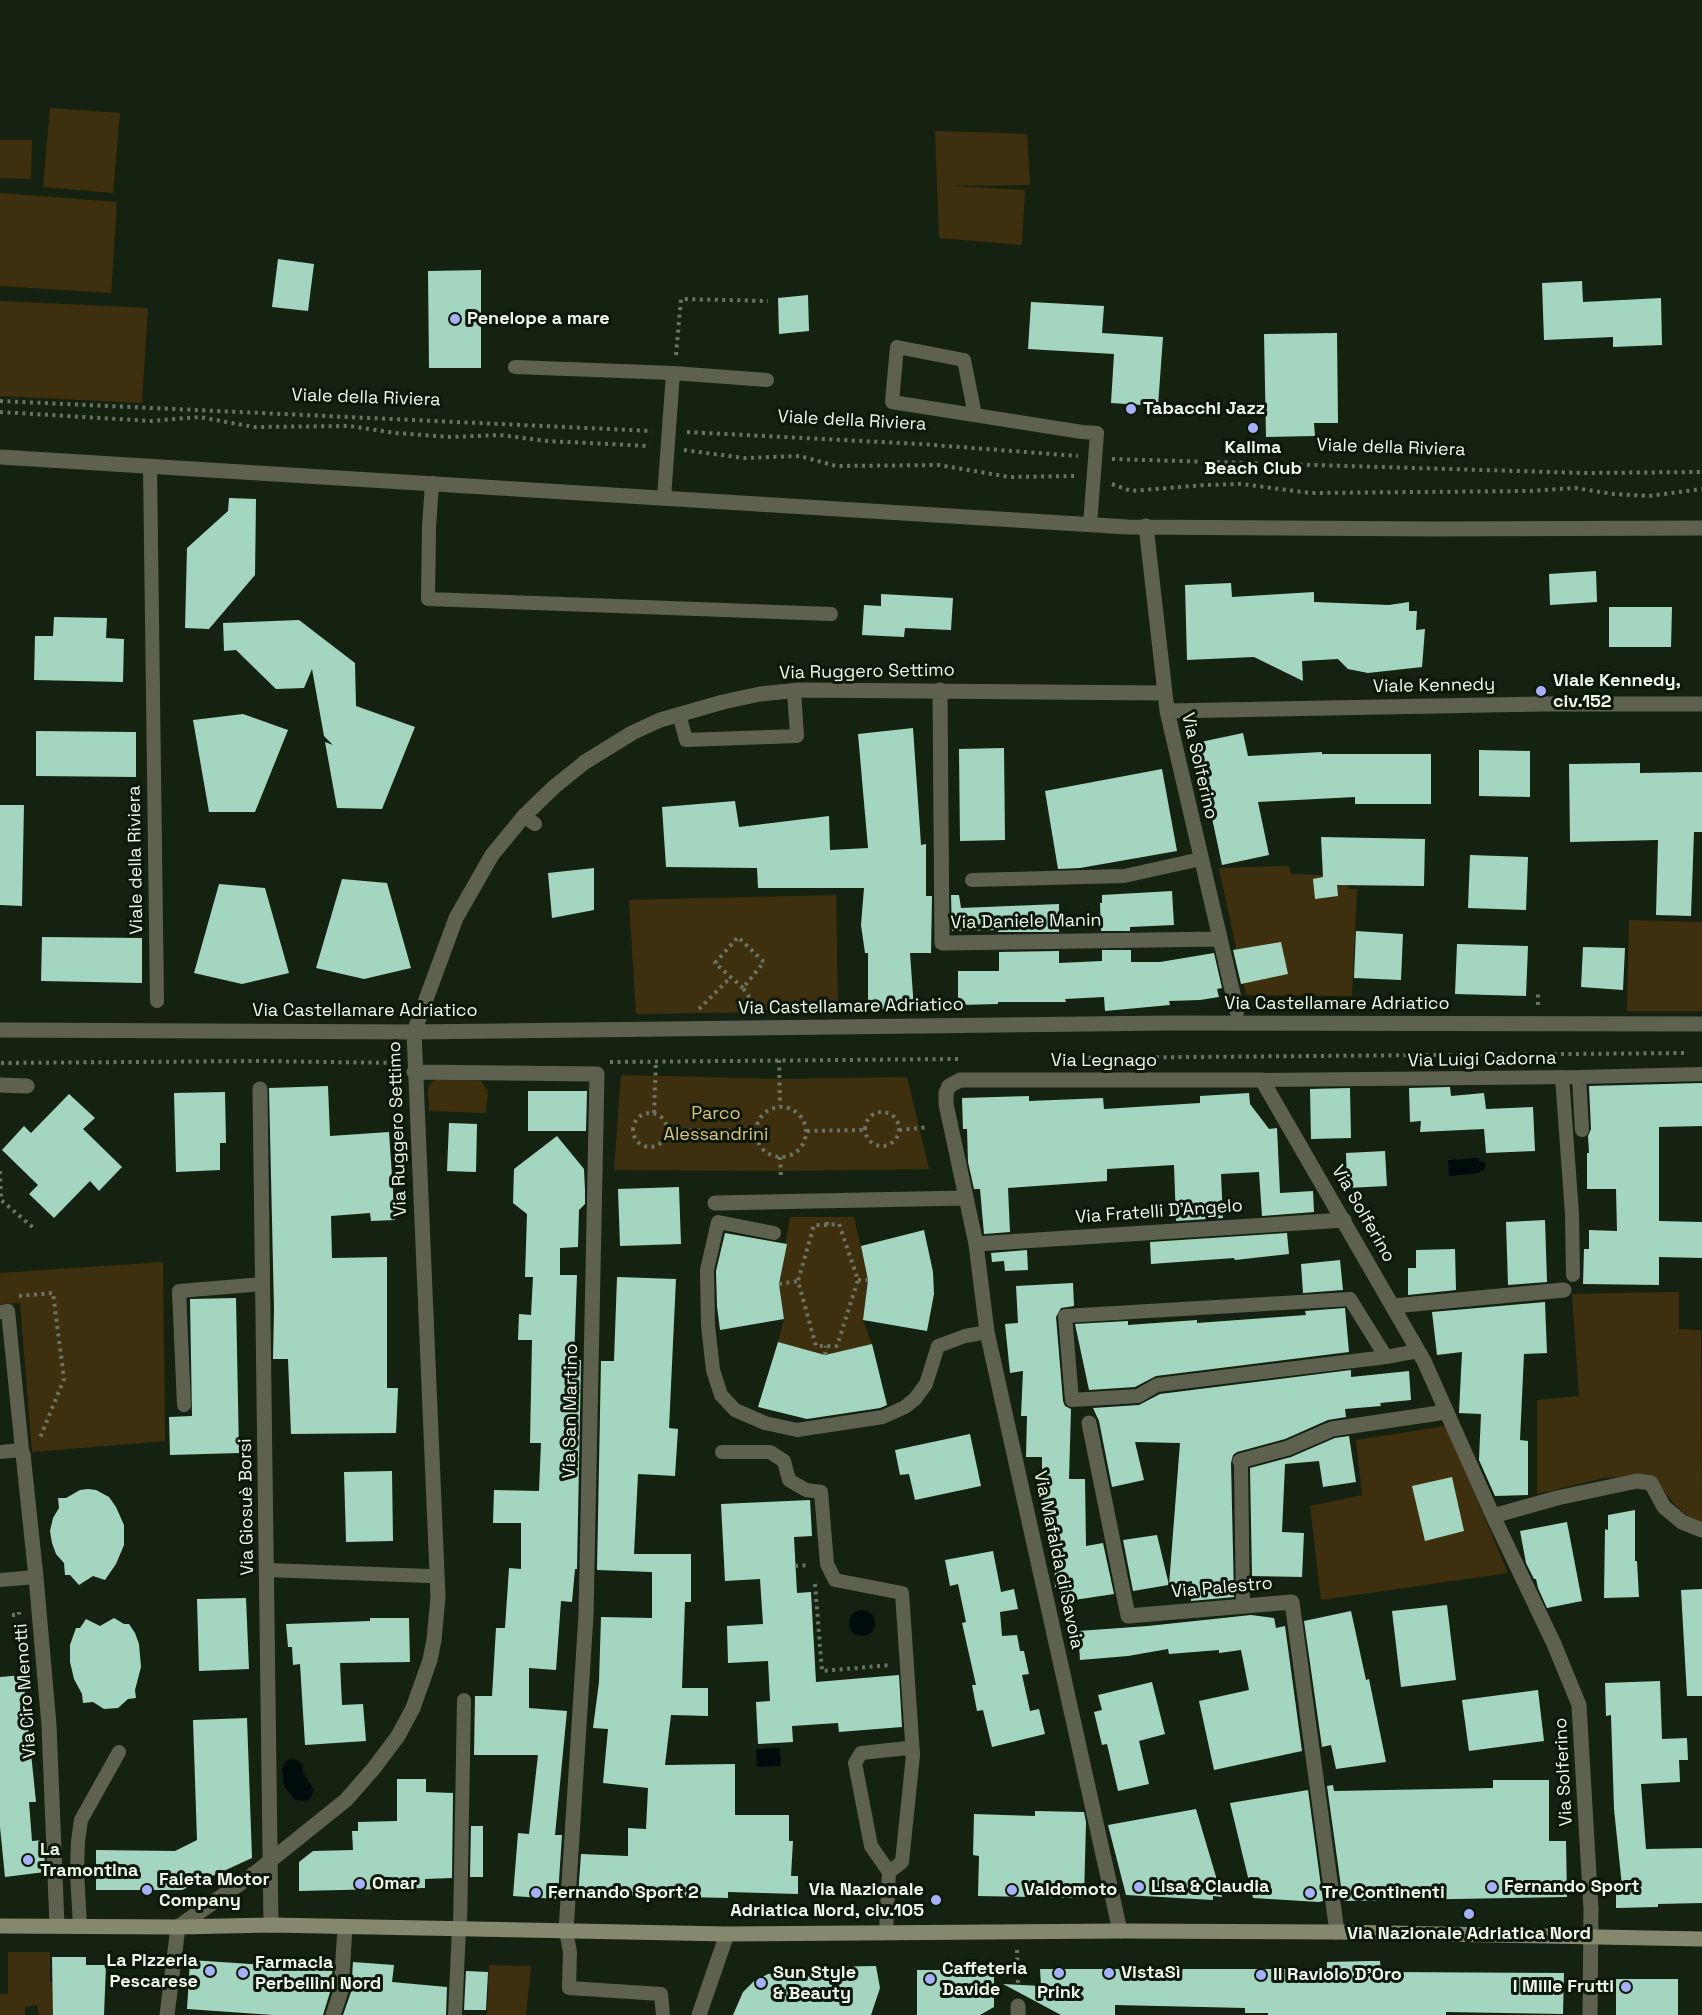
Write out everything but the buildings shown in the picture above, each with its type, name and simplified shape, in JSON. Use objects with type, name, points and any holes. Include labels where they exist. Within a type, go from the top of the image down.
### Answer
[{"type":"main road","points":[[0,1926],[178,1927],[271,1924],[727,1934],[1120,1930],[1702,1939]]},
{"type":"street","points":[[0,457],[1128,528],[1146,526],[1423,529],[1702,528]]},
{"type":"street","name":"Via Solferino","points":[[1146,526],[1163,693],[1237,1011]]},
{"type":"street","name":"Via Ruggero Settimo","points":[[178,1927],[272,1860],[346,1800],[398,1736],[413,1708],[430,1660],[438,1598],[414,1032],[456,918],[492,855],[529,820],[554,787],[585,762],[632,733],[679,714],[760,694],[794,690],[1163,693]]},
{"type":"street","name":"Via Daniele Manin","points":[[940,690],[942,943],[1220,939]]},
{"type":"street","name":"Viale Kennedy","points":[[1167,711],[1549,704],[1702,704]]},
{"type":"street","name":"Via Castellamare Adriatico","points":[[0,1030],[414,1032],[1168,1023],[1702,1024]]},
{"type":"street","name":"Via San Martino","points":[[414,1067],[597,1074],[586,1616],[566,1931]]},
{"type":"street","name":"Via Legnago","points":[[949,1086],[960,1080],[1262,1080]]},
{"type":"street","name":"Via Solferino","points":[[1262,1080],[1418,1351],[1554,1644],[1579,1705],[1591,1910],[1590,2015]]},
{"type":"street","points":[[0,1085],[27,1086]]},
{"type":"street","name":"Via Mafalda di Savoia","points":[[949,1086],[946,1093],[946,1104],[976,1244],[987,1332],[1120,1930]]},
{"type":"street","name":"Via Giosuè Borsi","points":[[260,1089],[272,1860],[271,1924]]},
{"type":"street","points":[[715,1203],[965,1198]]},
{"type":"street","name":"Via Fratelli D'Angelo","points":[[976,1244],[1344,1220]]},
{"type":"street","points":[[1393,1306],[1564,1290]]},
{"type":"street","points":[[1241,1463],[1288,1448],[1332,1430],[1446,1412]]},
{"type":"street","name":"Via Palestro","points":[[1089,1423],[1128,1616],[1292,1602],[1337,1932]]},
{"type":"street","name":"Via Ciro Menotti","points":[[23,1456],[49,1725],[57,1926]]},
{"type":"street","points":[[1493,1516],[1557,1498],[1637,1481],[1651,1483],[1664,1507],[1682,1522],[1702,1530]]},
{"type":"street","points":[[167,2015],[178,1927]]},
{"type":"street","points":[[333,2015],[341,1991],[345,1927]]},
{"type":"street","points":[[699,2015],[727,1934]]},
{"type":"lane","points":[[975,415],[964,360],[897,347],[892,402],[975,415],[1097,433],[1090,525]]},
{"type":"lane","points":[[515,367],[767,380]]},
{"type":"lane","points":[[664,498],[673,374]]},
{"type":"lane","name":"Viale della Riviera","points":[[150,466],[157,1001]]},
{"type":"lane","points":[[432,483],[428,599],[831,614]]},
{"type":"lane","points":[[679,714],[686,740],[797,736],[794,690]]},
{"type":"lane","points":[[972,880],[1124,876],[1201,859]]},
{"type":"lane","name":"Via Luigi Cadorna","points":[[1262,1080],[1702,1074]]},
{"type":"lane","points":[[1562,1077],[1572,1214],[1573,1275]]},
{"type":"lane","points":[[1579,1077],[1582,1130]]},
{"type":"lane","points":[[774,1233],[718,1222],[707,1270],[708,1325],[713,1370],[721,1395],[735,1410],[765,1423],[797,1430],[883,1417],[915,1399],[926,1384],[938,1346],[964,1336],[987,1332]]},
{"type":"lane","points":[[184,1405],[179,1291],[263,1284]]},
{"type":"lane","points":[[1386,1357],[1350,1299],[1065,1316],[1072,1400],[1138,1396],[1157,1385],[1386,1357],[1418,1351]]},
{"type":"lane","points":[[0,1312],[8,1311],[22,1450],[0,1452]]},
{"type":"lane","points":[[722,1452],[770,1452],[784,1461],[789,1480],[806,1490],[821,1492],[827,1564],[835,1580],[902,1593],[913,1755],[902,1862],[889,1872]]},
{"type":"lane","points":[[1241,1463],[1243,1606]]},
{"type":"lane","points":[[267,1570],[429,1576]]},
{"type":"lane","points":[[0,1580],[36,1577]]},
{"type":"lane","points":[[455,2015],[464,1700]]},
{"type":"lane","points":[[886,1932],[889,1872],[871,1846],[855,1763],[861,1753],[908,1748],[913,1755]]},
{"type":"lane","points":[[80,1926],[78,1841],[81,1820],[119,1752]]},
{"type":"lane","points":[[566,1931],[570,1952],[569,1989],[661,1994],[663,2015]]},
{"type":"path","points":[[673,374],[681,299],[768,301]]},
{"type":"path","name":"Viale della Riviera","points":[[0,402],[920,444],[1095,458],[1583,472],[1702,472]]},
{"type":"path","points":[[0,412],[151,421],[199,417],[254,427],[350,426],[395,434],[451,437],[500,435],[547,441],[635,444],[744,458],[800,456],[836,466],[939,465],[1009,477],[1086,476],[1131,491],[1242,484],[1311,493],[1528,491],[1575,488],[1613,494],[1649,496],[1702,489]]},
{"type":"path","points":[[742,988],[764,962],[738,937],[715,963],[742,988],[762,1016],[782,1027]]},
{"type":"path","points":[[708,1009],[699,1009],[730,978]]},
{"type":"path","points":[[1056,1058],[1690,1053]]},
{"type":"path","points":[[609,1062],[963,1059]]},
{"type":"path","points":[[779,1060],[780,1106]]},
{"type":"path","points":[[0,1064],[259,1061],[414,1067]]},
{"type":"path","points":[[654,1113],[656,1061]]},
{"type":"path","points":[[780,1106],[795,1110],[805,1123],[807,1131],[802,1146],[789,1156],[780,1157],[772,1156],[760,1146],[755,1131],[760,1116],[780,1106]]},
{"type":"path","points":[[654,1113],[664,1119],[667,1130],[663,1141],[654,1146],[644,1145],[636,1138],[634,1128],[638,1118],[654,1113]]},
{"type":"path","points":[[879,1113],[891,1115],[898,1124],[899,1130],[895,1140],[886,1146],[871,1142],[866,1130],[870,1118],[879,1113]]},
{"type":"path","points":[[899,1130],[927,1127]]},
{"type":"path","points":[[667,1130],[755,1131]]},
{"type":"path","points":[[807,1131],[866,1130]]},
{"type":"path","points":[[780,1157],[781,1179]]},
{"type":"path","points":[[0,1171],[1,1200],[36,1230]]},
{"type":"path","points":[[827,1217],[827,1225]]},
{"type":"path","points":[[839,1224],[858,1280],[837,1346],[816,1346],[798,1281],[814,1226],[827,1225],[839,1224]]},
{"type":"path","points":[[858,1280],[868,1280]]},
{"type":"path","points":[[779,1284],[798,1281]]},
{"type":"path","points":[[11,1296],[53,1293],[64,1379],[35,1457],[23,1456]]},
{"type":"path","points":[[825,1355],[826,1346]]},
{"type":"path","points":[[795,1566],[814,1565]]},
{"type":"path","points":[[815,1577],[822,1671],[907,1663]]},
{"type":"path","points":[[12,1615],[20,1615]]},
{"type":"path","points":[[1017,1946],[1018,1985]]},
{"type":"green space","points":[[50,108],[120,113],[113,193],[43,187]]},
{"type":"green space","points":[[935,131],[1027,134],[1030,185],[952,186],[1025,190],[1022,245],[939,238]]},
{"type":"green space","points":[[0,140],[32,140],[31,179],[0,178]]},
{"type":"green space","points":[[0,193],[117,202],[111,293],[0,286]]},
{"type":"green space","points":[[0,301],[148,308],[142,403],[0,396]]},
{"type":"green space","points":[[1289,866],[1291,874],[1349,876],[1348,889],[1357,889],[1352,996],[1246,995],[1219,868]]},
{"type":"green space","points":[[836,895],[838,1011],[636,1014],[629,900]]},
{"type":"green space","points":[[1629,920],[1702,922],[1702,1011],[1627,1011]]},
{"type":"green space","name":"Parco Alessandrini","points":[[621,1075],[780,1079],[907,1077],[929,1169],[614,1170]]},
{"type":"green space","points":[[438,1078],[481,1081],[488,1091],[486,1113],[429,1111],[428,1088]]},
{"type":"green space","points":[[790,1217],[854,1217],[868,1280],[863,1320],[872,1344],[825,1355],[778,1342],[784,1319],[779,1284]]},
{"type":"green space","points":[[163,1262],[165,1441],[32,1452],[20,1303],[0,1304],[0,1273]]},
{"type":"green space","points":[[1679,1292],[1679,1329],[1701,1330],[1702,1523],[1689,1517],[1674,1504],[1662,1488],[1628,1476],[1604,1478],[1537,1494],[1537,1400],[1579,1396],[1572,1294]]},
{"type":"green space","points":[[1446,1426],[1508,1573],[1321,1600],[1310,1506],[1362,1495],[1356,1440]]},
{"type":"green space","points":[[8,1952],[50,1952],[50,1982],[62,1983],[60,2015],[39,2015],[37,2005],[25,2007],[25,2015],[0,2015],[0,1994],[8,1994]]},
{"type":"green space","points":[[489,1965],[531,1966],[526,2015],[487,2015]]},
{"type":"shaded area","points":[[1479,1158],[1479,1161],[1486,1164],[1480,1173],[1449,1176],[1448,1160]]},
{"type":"shaded area","points":[[862,1610],[871,1614],[875,1623],[871,1632],[862,1636],[853,1632],[849,1623],[853,1614]]},
{"type":"shaded area","points":[[780,1748],[781,1766],[757,1767],[756,1749]]},
{"type":"shaded area","points":[[291,1759],[303,1764],[303,1773],[314,1789],[311,1798],[306,1801],[295,1800],[284,1786],[282,1768],[286,1761]]},
{"type":"place","name":"Penelope a mare","points":[[455,319]]},
{"type":"place","name":"Tabacchi Jazz","points":[[1131,409]]},
{"type":"place","name":"Kalima Beach Club","points":[[1253,428]]},
{"type":"place","name":"Viale Kennedy, civ.152","points":[[1541,691]]},
{"type":"place","name":"La Tramontina","points":[[28,1860]]},
{"type":"place","name":"Omar","points":[[360,1884]]},
{"type":"place","name":"Lisa & Claudia","points":[[1139,1887]]},
{"type":"place","name":"Fernando Sport","points":[[1492,1887]]},
{"type":"place","name":"Faieta Motor Company","points":[[147,1890]]},
{"type":"place","name":"Valdomoto","points":[[1012,1890]]},
{"type":"place","name":"Fernando Sport 2","points":[[536,1893]]},
{"type":"place","name":"Tre Continenti","points":[[1310,1893]]},
{"type":"place","name":"Via Nazionale Adriatica Nord, civ.105","points":[[936,1900]]},
{"type":"place","name":"Via Nazionale Adriatica Nord","points":[[1469,1914]]},
{"type":"place","name":"La Pizzeria Pescarese","points":[[210,1971]]},
{"type":"place","name":"Farmacia Perbellini Nord","points":[[243,1973]]},
{"type":"place","name":"Prink","points":[[1059,1973]]},
{"type":"place","name":"VistaSì","points":[[1109,1973]]},
{"type":"place","name":"Il Raviolo D'Oro","points":[[1261,1975]]},
{"type":"place","name":"Caffeteria Davide","points":[[930,1979]]},
{"type":"place","name":"Sun Style & Beauty","points":[[761,1983]]},
{"type":"place","name":"I Mille Frutti","points":[[1626,1987]]}]
